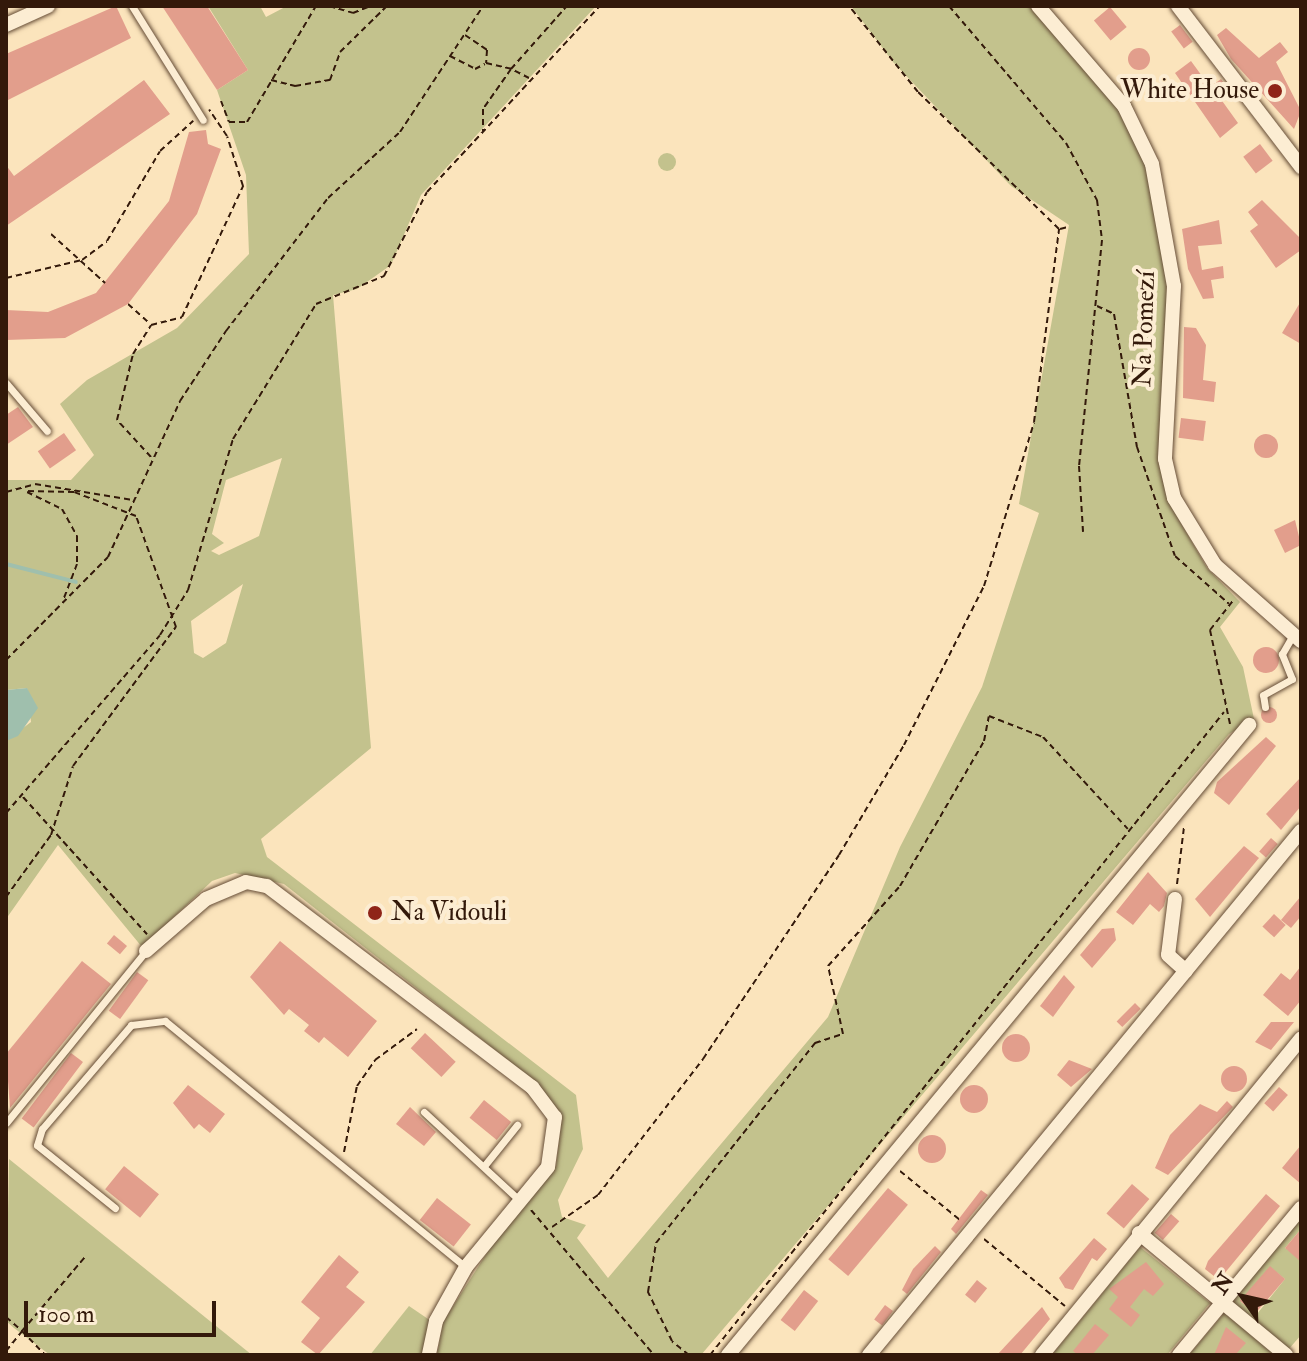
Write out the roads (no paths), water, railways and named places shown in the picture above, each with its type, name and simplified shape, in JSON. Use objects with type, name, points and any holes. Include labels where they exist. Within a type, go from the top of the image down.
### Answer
[{"type":"street","points":[[6,25],[48,6]]},
{"type":"street","points":[[1178,6],[1301,167]]},
{"type":"street","name":"Na Pomezí","points":[[1039,7],[1124,106],[1152,164],[1174,286],[1167,475],[1197,541],[1241,592],[1297,638]]},
{"type":"street","points":[[728,1355],[1186,810],[1249,725]]},
{"type":"street","points":[[869,1355],[1301,831]]},
{"type":"street","points":[[150,947],[227,888],[246,882],[285,894],[532,1087],[555,1117],[548,1167],[466,1267],[436,1321],[429,1355]]},
{"type":"street","points":[[1175,899],[1168,955],[1186,971]]},
{"type":"street","points":[[1042,1355],[1301,1039]]},
{"type":"street","points":[[1179,1355],[1301,1208]]},
{"type":"street","points":[[1139,1233],[1286,1355]]},
{"type":"lane","points":[[132,6],[199,120]]},
{"type":"lane","points":[[6,383],[47,431]]},
{"type":"lane","points":[[1265,707],[1263,695],[1292,679],[1282,654],[1297,638]]},
{"type":"lane","points":[[6,1123],[150,947]]},
{"type":"lane","points":[[115,1208],[37,1145],[42,1129],[131,1025],[149,1018],[165,1021],[466,1267]]},
{"type":"lane","points":[[424,1112],[520,1201]]},
{"type":"lane","points":[[484,1166],[517,1125]]},
{"type":"waterway","points":[[6,564],[76,582]]},
{"type":"place","name":"White House","points":[[1275,91]]},
{"type":"place","name":"Na Vidouli","points":[[375,913]]}]
